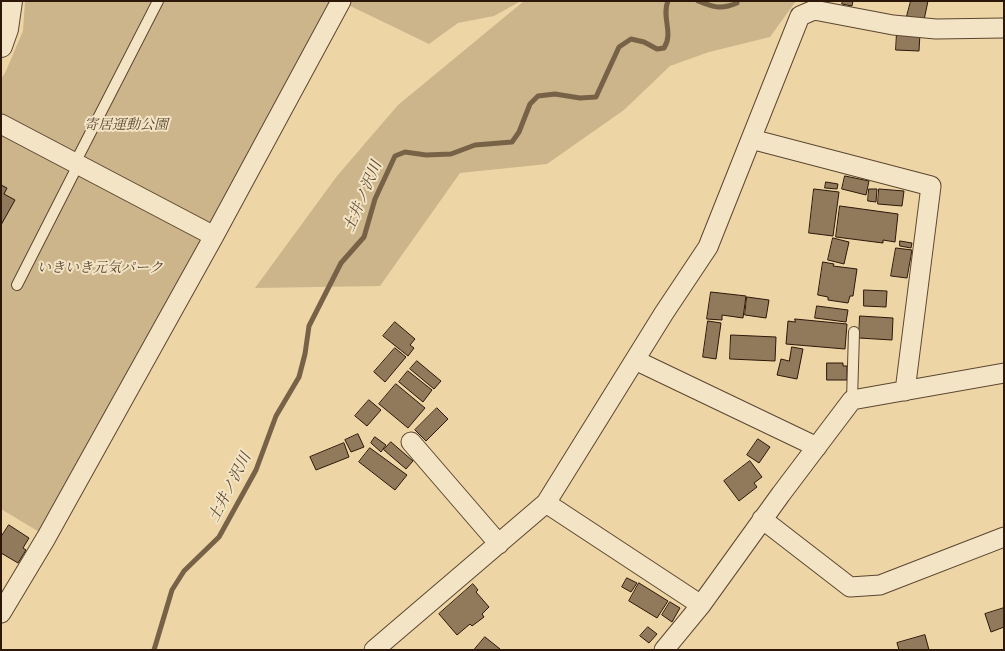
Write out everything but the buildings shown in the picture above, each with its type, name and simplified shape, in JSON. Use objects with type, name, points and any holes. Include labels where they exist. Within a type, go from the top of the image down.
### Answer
[{"type":"street","points":[[1,46],[7,29],[11,1]]},
{"type":"street","points":[[2,610],[46,538],[214,236],[341,1]]},
{"type":"street","points":[[374,650],[546,503],[635,360],[708,247],[800,16],[814,10],[893,25],[936,29],[1004,28]]},
{"type":"street","points":[[1,124],[214,236]]},
{"type":"street","points":[[751,140],[931,186],[905,391]]},
{"type":"street","points":[[635,360],[817,446]]},
{"type":"street","points":[[664,650],[701,605],[762,519],[852,400],[1004,373]]},
{"type":"street","points":[[411,442],[499,544]]},
{"type":"street","points":[[546,503],[701,605]]},
{"type":"street","points":[[762,519],[850,587],[880,585],[1004,537]]},
{"type":"lane","points":[[17,285],[158,1]]},
{"type":"lane","points":[[852,400],[854,332]]},
{"type":"green space","name":"寄居運動公園","points":[[25,1],[339,1],[41,533],[1,509],[1,79],[23,31]]},
{"type":"green space","points":[[340,1],[521,1],[494,16],[458,23],[429,44]]},
{"type":"green space","points":[[524,1],[796,1],[770,37],[709,52],[670,66],[624,110],[547,164],[460,173],[380,286],[255,288],[337,176],[398,105]]},
{"type":"waterway","name":"土井ノ沢川","points":[[154,650],[172,590],[184,571],[219,537],[256,470],[276,416],[299,377],[305,354],[309,326],[341,263],[364,237],[375,199],[395,156],[405,152],[426,155],[451,154],[475,145],[512,142],[519,132],[530,104],[538,96],[555,94],[580,98],[596,97],[619,47],[631,39],[644,42],[657,49],[664,48],[668,36],[666,13],[668,1]]},
{"type":"waterway","name":"土井ノ沢川","points":[[698,1],[717,7],[731,5],[737,3],[737,1]]},
{"type":"park label","name":"いきいき元気パーク","points":[[100,269]]}]
